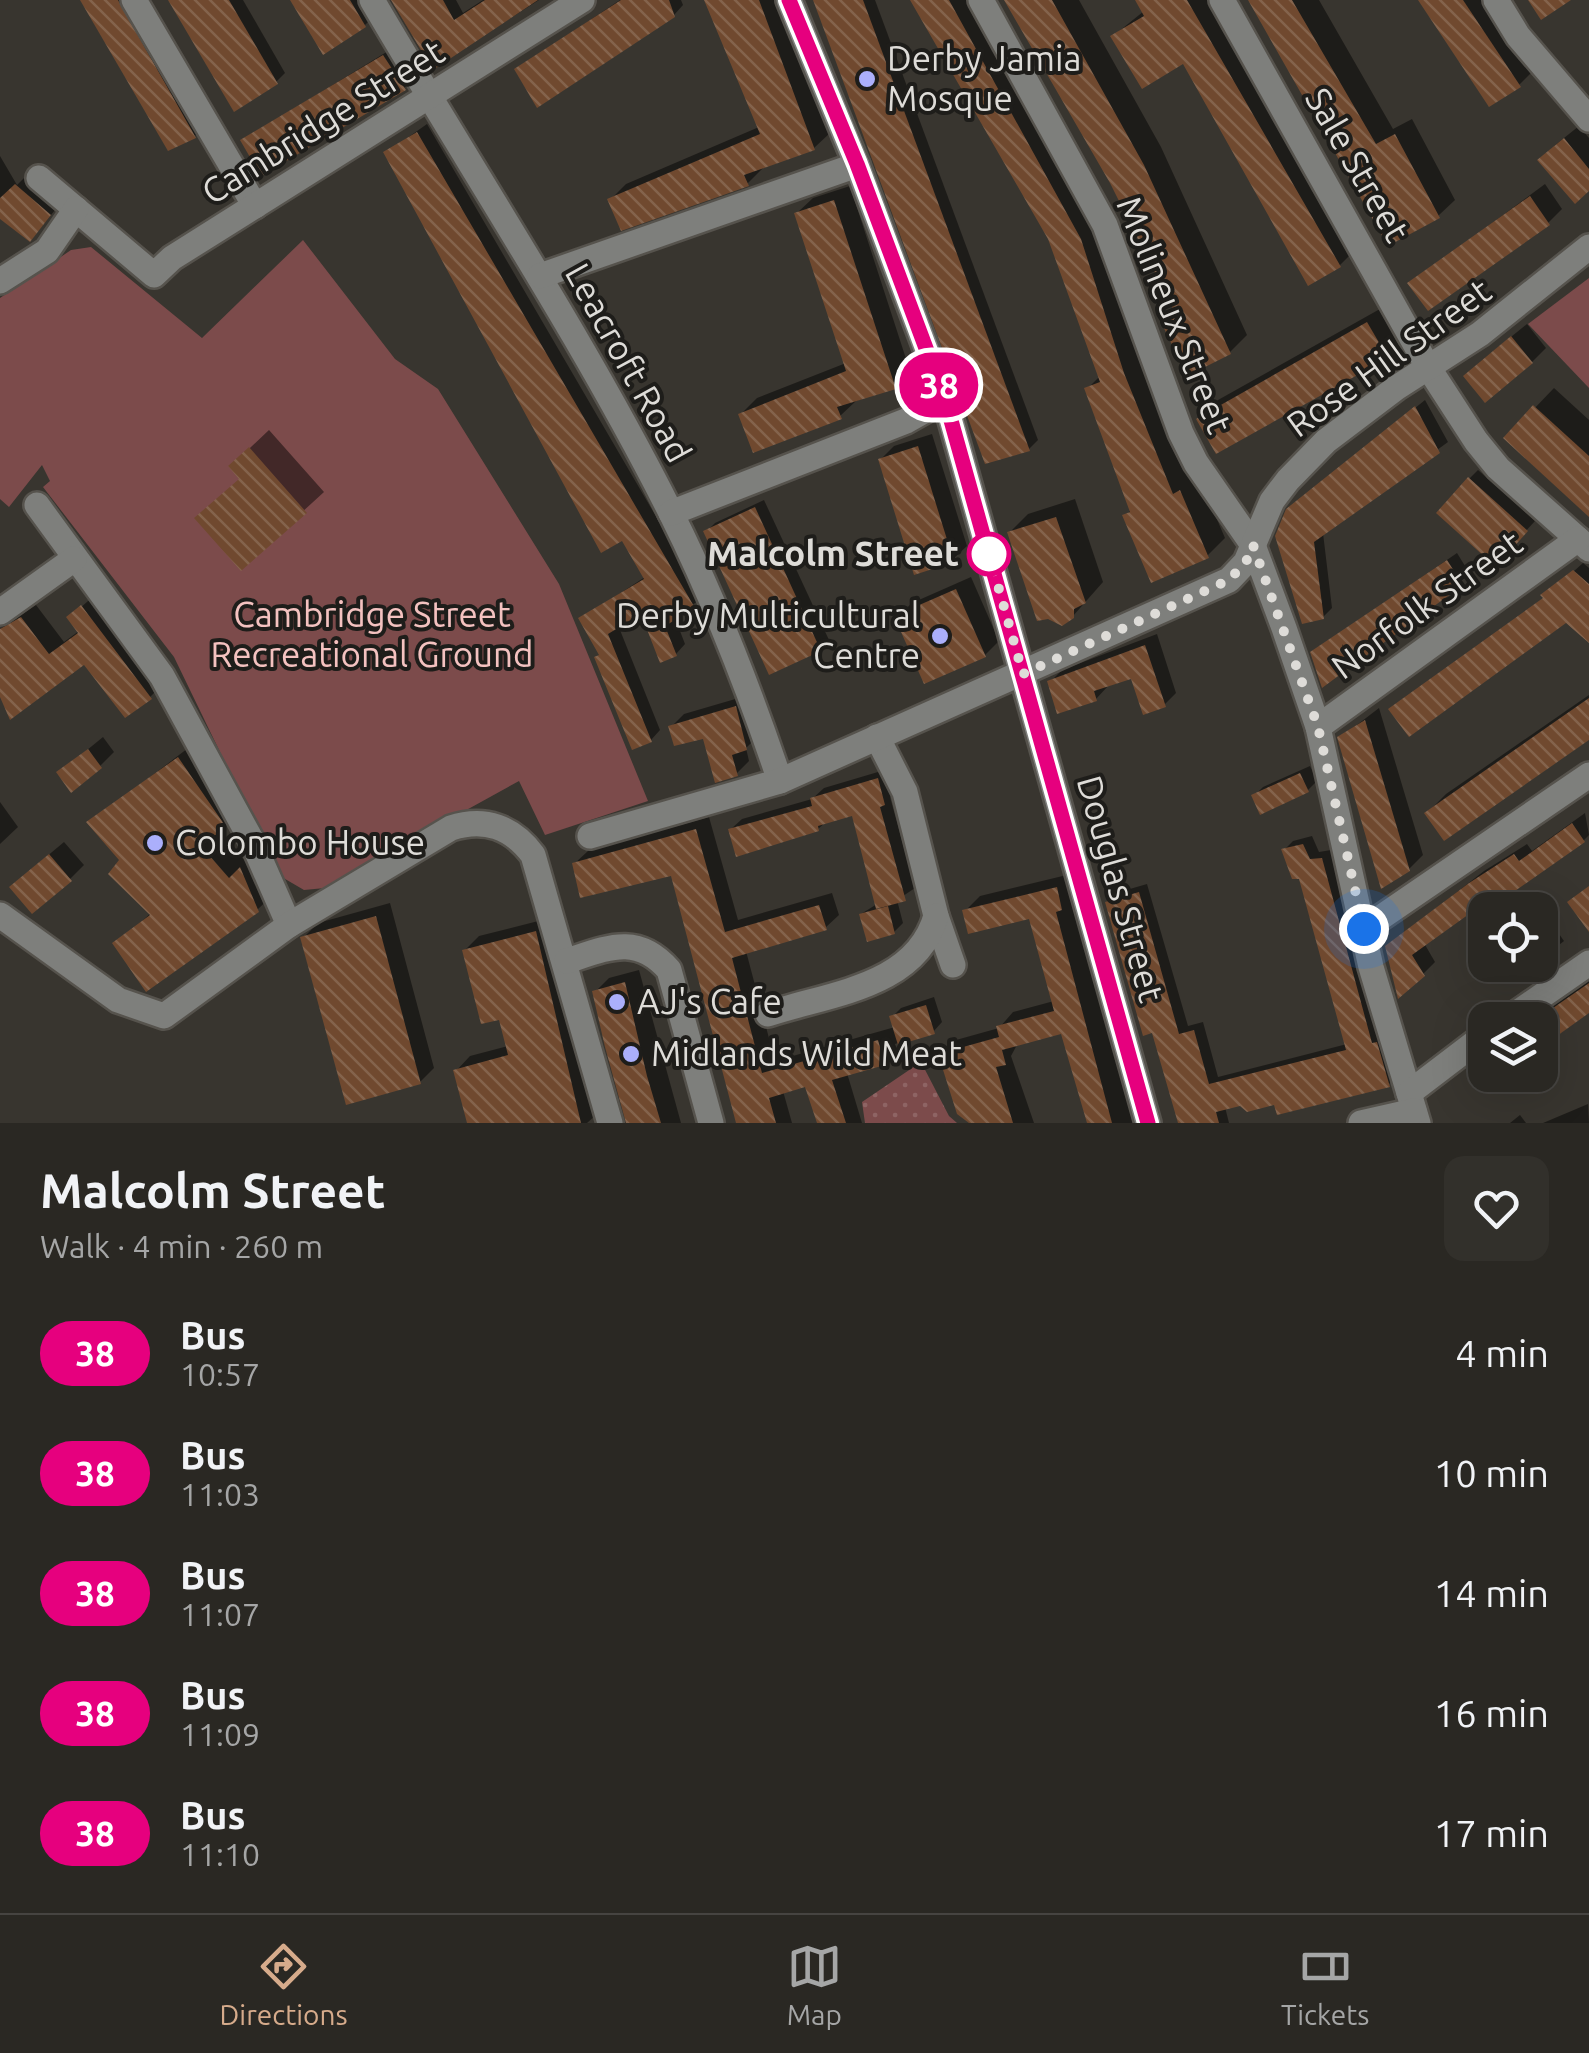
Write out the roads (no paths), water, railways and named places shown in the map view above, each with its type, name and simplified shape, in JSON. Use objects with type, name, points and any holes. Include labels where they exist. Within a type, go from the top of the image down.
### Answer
[{"type":"street","points":[[134,0],[255,206]]},
{"type":"street","name":"Leacroft Road","points":[[372,0],[540,276],[671,513],[742,670],[780,781]]},
{"type":"street","name":"Cambridge Street","points":[[76,209],[154,275],[172,258],[582,0]]},
{"type":"street","name":"Douglas Street","points":[[789,0],[857,164],[945,399],[1148,1123]]},
{"type":"street","name":"Molineux Street","points":[[982,0],[1105,225],[1188,448],[1253,545],[1318,727],[1371,967],[1414,1109]]},
{"type":"street","name":"Sale Street","points":[[1222,0],[1428,366],[1486,456],[1584,544]]},
{"type":"street","points":[[1496,0],[1518,36],[1589,119]]},
{"type":"street","points":[[540,276],[857,164]]},
{"type":"street","points":[[0,281],[47,251],[76,209],[39,178]]},
{"type":"street","name":"Rose Hill Street","points":[[1023,674],[1238,574],[1272,502],[1326,441],[1517,307],[1589,248]]},
{"type":"street","points":[[671,513],[906,421],[945,399]]},
{"type":"street","points":[[38,505],[162,676],[253,844],[288,925]]},
{"type":"street","name":"Norfolk Street","points":[[1318,727],[1584,544]]},
{"type":"street","points":[[0,612],[74,559]]},
{"type":"street","points":[[590,836],[780,781],[1023,674]]},
{"type":"street","points":[[877,737],[905,792],[936,916],[954,965]]},
{"type":"street","points":[[1364,929],[1589,775]]},
{"type":"street","points":[[0,915],[118,1000],[164,1016],[288,925],[451,828],[486,824],[514,834],[533,855],[610,1123]]},
{"type":"street","points":[[768,1014],[903,969],[924,948],[936,916]]},
{"type":"street","points":[[566,961],[620,944],[633,944],[658,957],[670,970],[711,1123]]},
{"type":"street","points":[[1533,1002],[1589,963]]},
{"type":"street","points":[[1361,1123],[1414,1109],[1468,1053]]},
{"type":"place","name":"Derby Jamia Mosque","points":[[867,79]]},
{"type":"place","name":"Malcolm Street","points":[[989,554]]},
{"type":"place","name":"Derby Multicultural Centre","points":[[940,636]]},
{"type":"place","name":"Colombo House","points":[[155,843]]},
{"type":"place","name":"AJ's Cafe","points":[[617,1002]]},
{"type":"place","name":"Midlands Wild Meat","points":[[631,1054]]},
{"type":"park label","name":"Cambridge Street Recreational Ground","points":[[372,635]]}]
